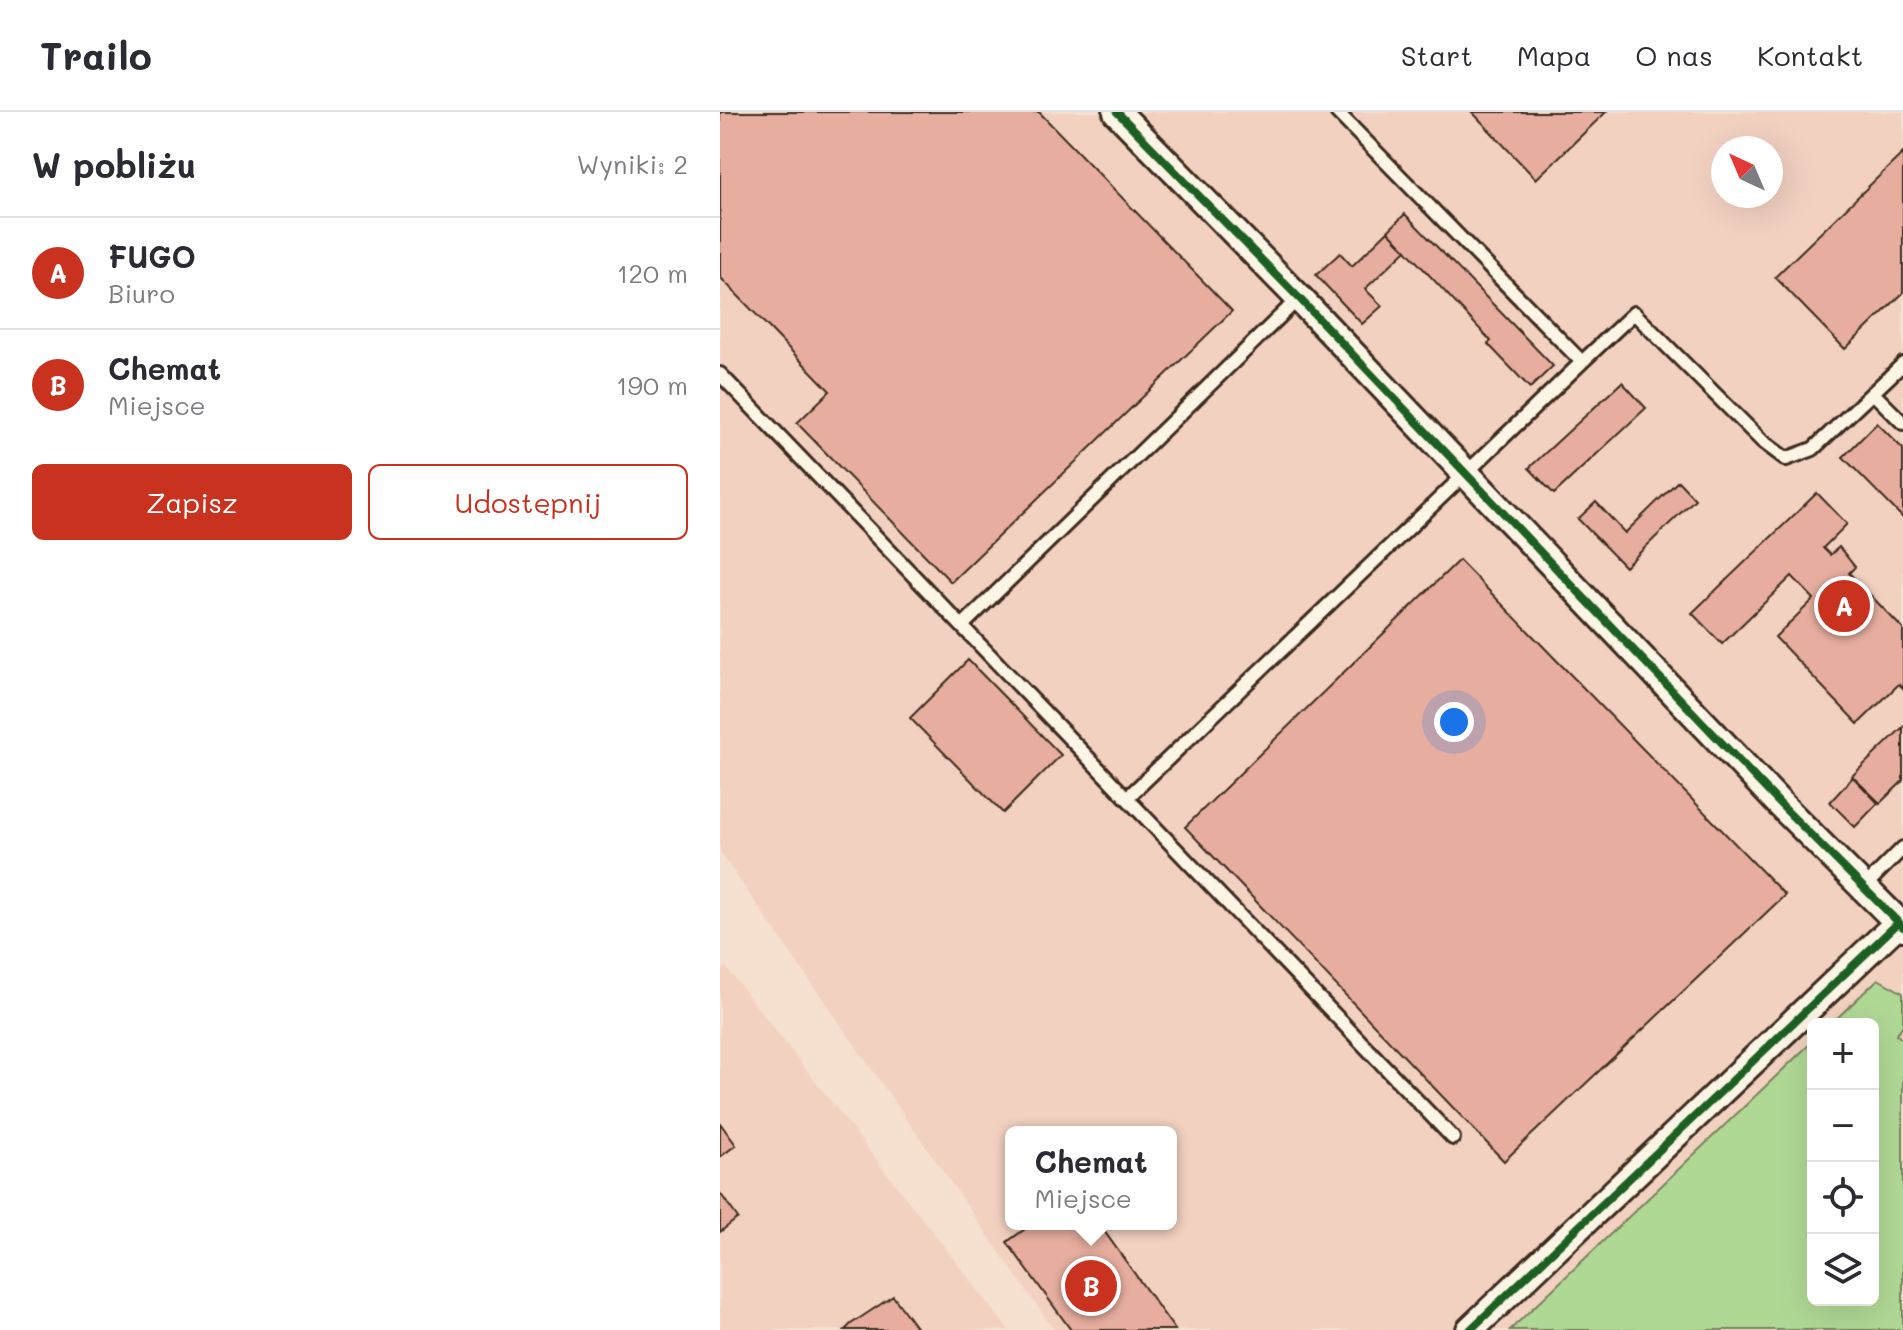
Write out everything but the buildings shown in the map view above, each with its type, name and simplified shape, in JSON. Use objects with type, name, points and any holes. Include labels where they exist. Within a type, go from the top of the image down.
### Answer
[{"type":"street","points":[[1117,112],[1299,298],[1781,805],[1900,925],[1470,1330]]},
{"type":"lane","points":[[1337,112],[1582,362]]},
{"type":"lane","points":[[963,625],[1299,298]]},
{"type":"lane","points":[[1128,797],[1634,313],[1762,441],[1786,459],[1813,449],[1903,364]]},
{"type":"lane","points":[[720,374],[1453,1138]]},
{"type":"lane","points":[[1873,393],[1903,423]]},
{"type":"lane","points":[[1864,887],[1903,848]]},
{"type":"shaded area","points":[[720,112],[1903,112],[1903,1330],[1054,1330],[720,852]]},
{"type":"shaded area","points":[[726,967],[1009,1330],[720,1330],[720,973]]},
{"type":"green space","points":[[1878,979],[1903,993],[1903,1025],[1896,1035],[1903,1039],[1903,1330],[1510,1330],[1807,1047],[1807,1306],[1879,1306],[1879,1018],[1837,1018]]},
{"type":"cycle path","points":[[1117,112],[1299,298],[1781,805],[1903,927]]},
{"type":"cycle path","points":[[1470,1330],[1898,923]]},
{"type":"place","name":"FUGO","points":[[1844,606]]},
{"type":"place","name":"Chemat","points":[[1091,1286]]}]
